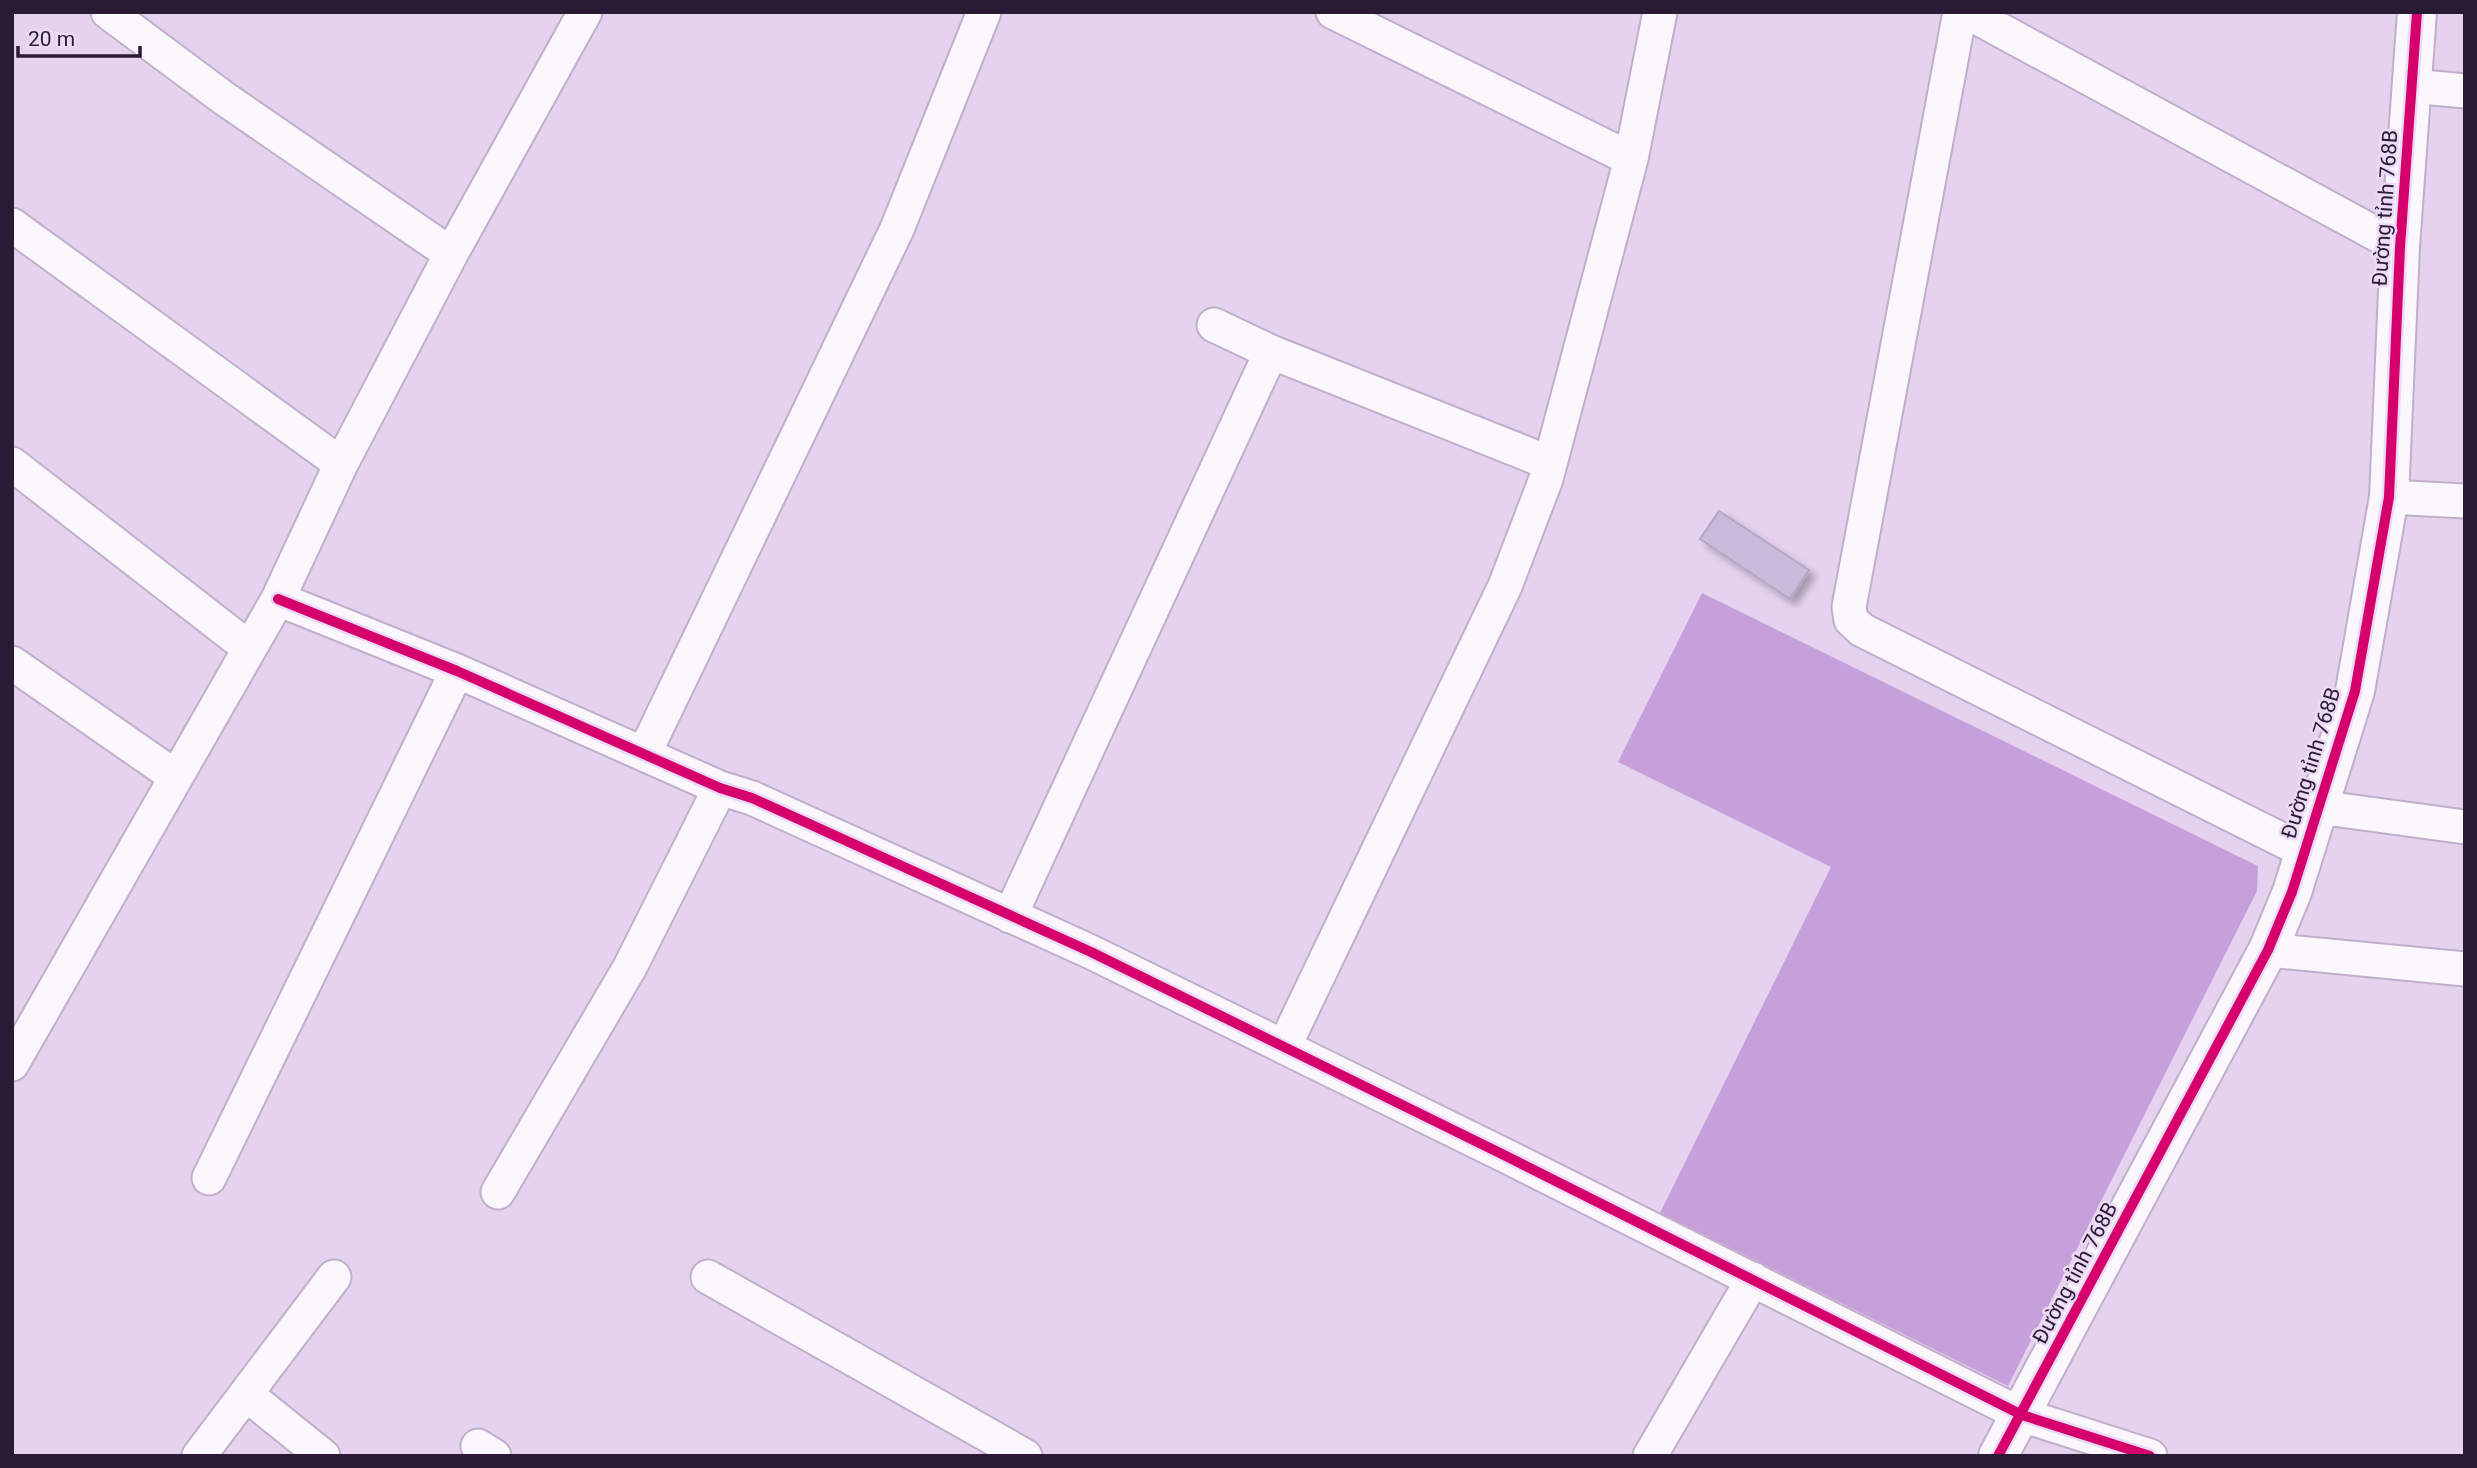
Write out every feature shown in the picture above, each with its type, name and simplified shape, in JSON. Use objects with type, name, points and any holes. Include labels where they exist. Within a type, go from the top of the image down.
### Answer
[{"type":"street","points":[[108,12],[225,99],[451,254]]},
{"type":"street","points":[[16,1050],[278,599],[341,464],[451,254],[585,12]]},
{"type":"street","points":[[644,754],[897,229],[984,12]]},
{"type":"street","points":[[1333,12],[1631,159]]},
{"type":"street","points":[[1284,1046],[1505,586],[1550,463],[1631,159],[1660,12]]},
{"type":"street","points":[[1960,12],[1849,607],[1852,620],[1861,630],[2304,851]]},
{"type":"street","points":[[1967,12],[2400,247]]},
{"type":"street","name":"Đường tỉnh 768B","points":[[1998,1456],[2268,950],[2292,892],[2355,691],[2389,497],[2400,247],[2417,12]]},
{"type":"street","points":[[2412,86],[2465,91]]},
{"type":"street","points":[[12,225],[341,464]]},
{"type":"street","points":[[1214,325],[1271,352],[1550,463]]},
{"type":"street","points":[[1010,916],[1271,352]]},
{"type":"street","points":[[12,464],[249,648]]},
{"type":"street","points":[[2389,497],[2465,501]]},
{"type":"street","points":[[278,599],[457,671],[720,788],[752,798],[1010,916],[1284,1046],[2022,1415],[2150,1456]]},
{"type":"street","points":[[12,663],[176,778]]},
{"type":"street","points":[[209,1178],[457,671]]},
{"type":"street","points":[[498,1192],[630,967],[720,788]]},
{"type":"street","points":[[2318,807],[2465,827]]},
{"type":"street","points":[[2268,950],[2465,969]]},
{"type":"street","points":[[199,1456],[334,1277]]},
{"type":"street","points":[[708,1277],[1025,1456]]},
{"type":"street","points":[[1650,1456],[1753,1279]]},
{"type":"street","points":[[246,1394],[323,1456]]},
{"type":"shaded area","points":[[1702,593],[2258,866],[2257,891],[2008,1386],[1660,1213],[1831,867],[1618,762]]},
{"type":"building","points":[[1719,511],[1809,570],[1790,599],[1700,539]]},
{"type":"cycle path","points":[[1998,1456],[2268,950],[2292,892],[2355,691],[2389,497],[2400,247],[2417,12]]},
{"type":"cycle path","points":[[278,599],[457,671],[720,788],[752,798],[1091,952],[1508,1157],[2022,1415],[2150,1456]]}]
